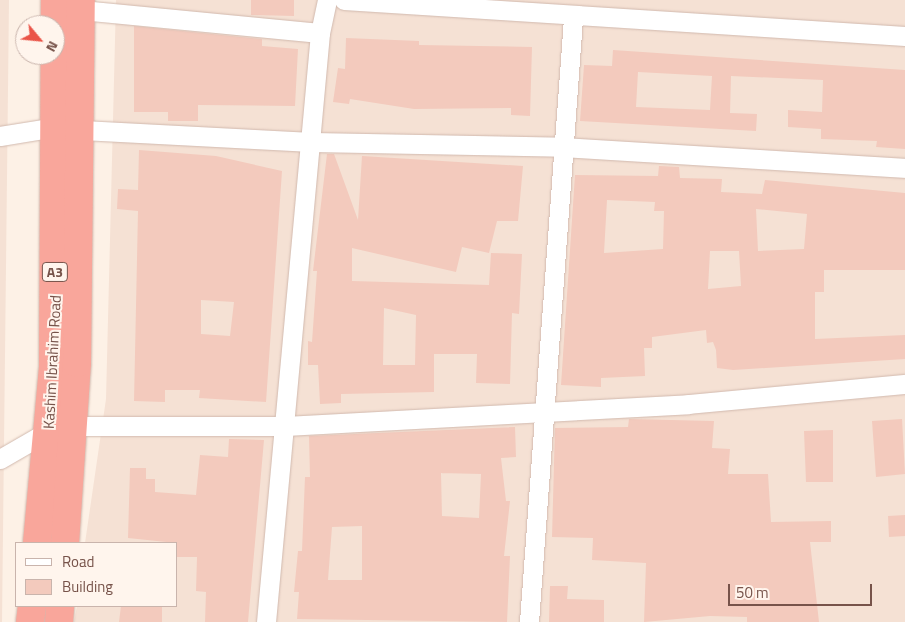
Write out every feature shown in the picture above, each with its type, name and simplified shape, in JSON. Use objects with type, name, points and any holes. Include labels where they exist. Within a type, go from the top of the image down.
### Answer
[{"type":"highway","name":"Kashim Ibrahim Road","points":[[55,0],[69,128]]},
{"type":"highway","name":"Kashim Ibrahim Road","points":[[65,542],[63,428],[69,128],[81,5]]},
{"type":"highway","name":"Kashim Ibrahim Road","points":[[37,542],[63,428]]},
{"type":"highway","points":[[30,622],[32,607]]},
{"type":"highway","points":[[59,622],[60,607]]},
{"type":"street","points":[[266,622],[312,142],[320,33],[326,0]]},
{"type":"street","points":[[344,0],[573,18],[905,36]]},
{"type":"street","points":[[81,5],[320,33]]},
{"type":"street","points":[[529,622],[573,18]]},
{"type":"street","points":[[0,136],[69,128],[312,142],[563,147],[905,168]]},
{"type":"street","points":[[0,459],[63,428],[285,426],[544,410],[688,404],[905,384]]},
{"type":"shaded area","points":[[0,0],[9,0],[2,622],[0,622]]},
{"type":"shaded area","points":[[116,0],[905,0],[905,622],[74,622],[77,607],[178,607],[178,542],[85,542],[106,399]]},
{"type":"building","points":[[251,0],[294,0],[294,16],[251,15]]},
{"type":"building","points":[[134,26],[262,39],[262,46],[298,49],[295,106],[198,105],[198,121],[168,121],[168,112],[134,112]]},
{"type":"building","points":[[346,38],[419,41],[419,45],[532,47],[530,116],[511,115],[511,108],[414,109],[350,99],[349,104],[333,102],[338,68],[345,69]]},
{"type":"building","points":[[613,50],[905,70],[905,149],[876,147],[877,141],[821,139],[821,129],[788,127],[788,110],[822,112],[823,80],[731,76],[730,113],[757,114],[756,131],[580,121],[584,65],[612,66]],"holes":[[[638,72],[712,76],[710,110],[636,107]]]},
{"type":"building","points":[[139,150],[216,156],[282,171],[266,402],[199,398],[200,390],[165,390],[165,402],[134,401],[138,211],[117,209],[118,189],[138,190]],"holes":[[[201,300],[234,302],[230,336],[201,334]]]},
{"type":"building","points":[[327,154],[334,154],[358,220],[362,156],[523,166],[518,221],[497,221],[489,253],[462,247],[456,272],[352,248],[352,281],[489,285],[491,253],[522,254],[519,314],[512,313],[510,384],[476,383],[477,354],[434,354],[434,392],[341,394],[341,403],[320,404],[318,365],[308,365],[308,341],[312,342],[317,271],[313,271]],"holes":[[[384,308],[416,315],[415,365],[383,365]]]},
{"type":"building","points":[[659,166],[679,167],[680,178],[722,179],[721,192],[762,194],[765,180],[905,193],[905,270],[824,270],[824,292],[815,292],[815,339],[905,335],[905,359],[733,370],[717,368],[716,350],[713,342],[707,343],[706,330],[652,337],[652,348],[644,348],[645,376],[601,378],[601,387],[561,385],[575,175],[658,176]],"holes":[[[607,200],[655,202],[654,211],[664,211],[663,249],[604,253]],[[756,209],[807,214],[804,249],[758,251]],[[710,251],[739,251],[741,286],[708,289]]]},
{"type":"building","points":[[629,419],[714,421],[712,448],[730,449],[728,474],[768,474],[771,522],[831,521],[831,542],[810,542],[819,622],[747,622],[747,617],[710,616],[644,622],[646,563],[592,560],[593,538],[552,537],[555,428],[628,427]]},
{"type":"building","points":[[902,419],[905,474],[876,477],[872,421]]},
{"type":"building","points":[[515,427],[516,457],[501,458],[506,501],[510,501],[504,556],[510,556],[507,622],[297,619],[299,592],[294,592],[298,551],[302,551],[305,477],[310,477],[309,436]],"holes":[[[441,473],[481,474],[479,518],[442,516]],[[362,526],[362,580],[328,580],[332,527]]]},
{"type":"building","points":[[833,430],[833,482],[806,482],[804,431]]},
{"type":"building","points":[[229,439],[264,440],[248,622],[205,622],[206,592],[196,591],[197,557],[178,557],[178,542],[128,538],[130,468],[146,468],[146,479],[155,479],[155,492],[196,495],[200,455],[228,457]]},
{"type":"building","points":[[905,515],[905,536],[889,537],[888,516]]},
{"type":"building","points":[[550,586],[568,586],[567,599],[604,600],[604,622],[549,622]]},
{"type":"building","points":[[121,607],[162,607],[162,622],[119,622]]}]
